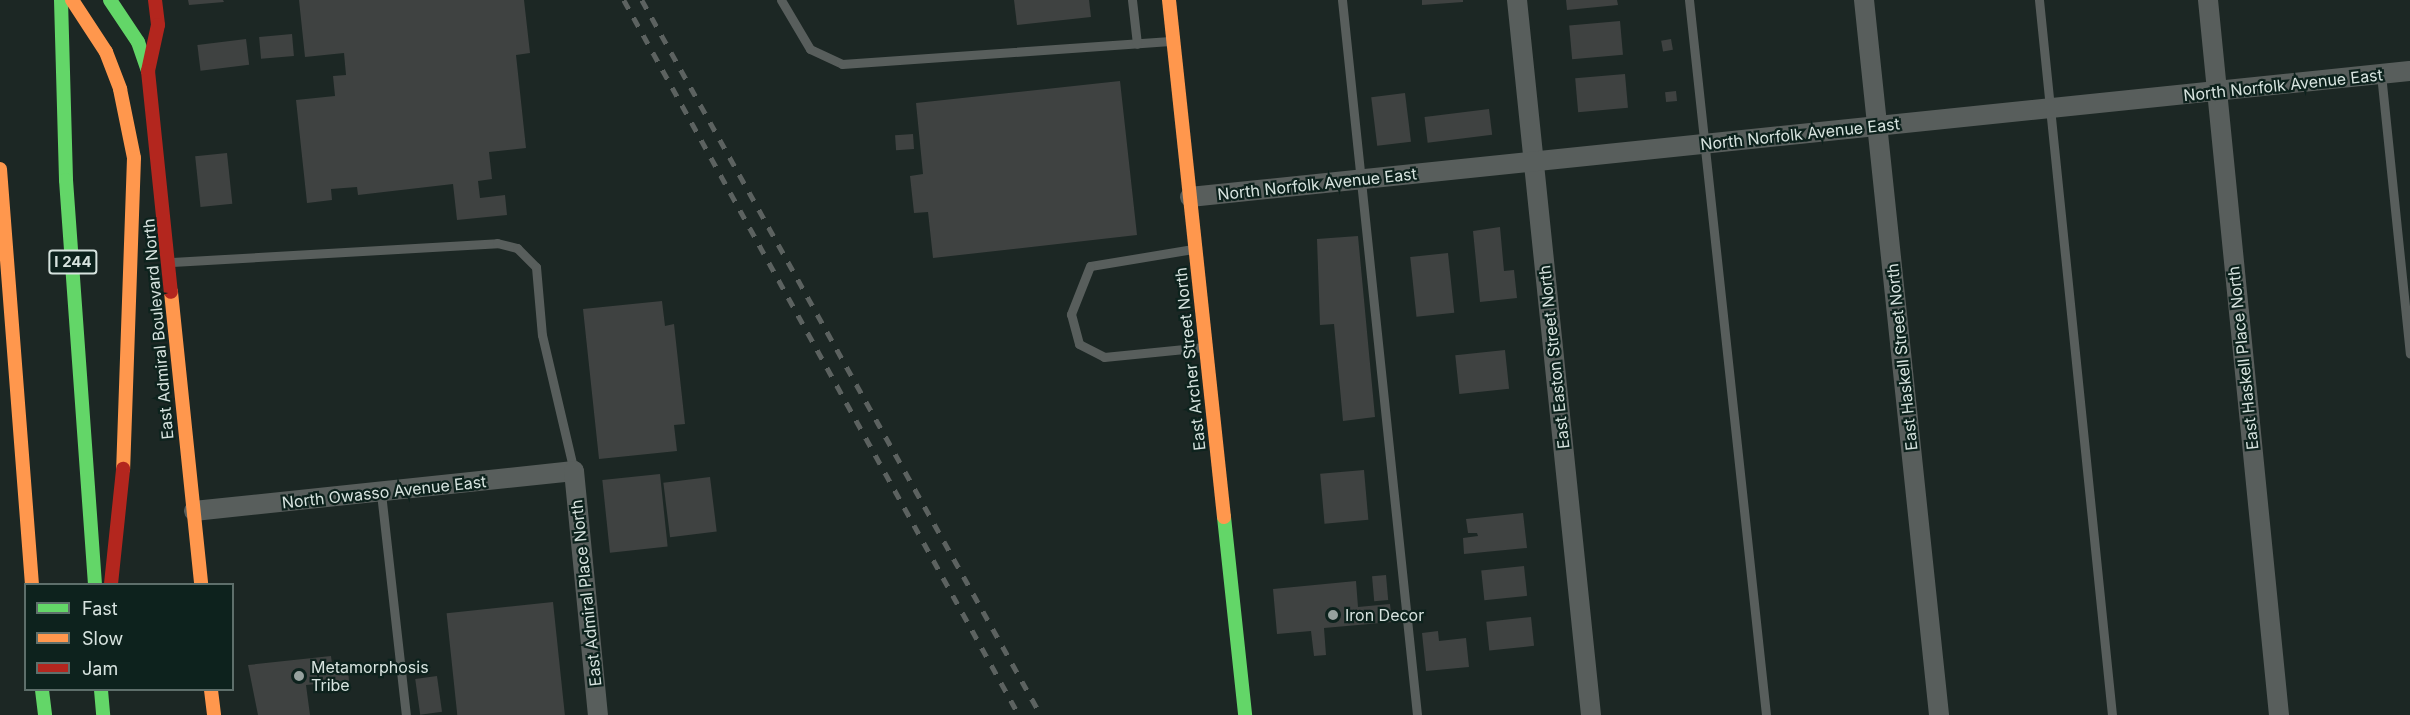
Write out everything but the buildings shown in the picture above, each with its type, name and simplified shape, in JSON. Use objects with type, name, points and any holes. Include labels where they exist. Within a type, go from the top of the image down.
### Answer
[{"type":"main road","name":"I 244","points":[[61,0],[63,95],[95,583]]},
{"type":"main road","points":[[72,0],[106,52],[120,89],[134,158],[127,425],[111,583]]},
{"type":"main road","points":[[110,0],[138,42],[148,71]]},
{"type":"main road","points":[[148,71],[158,25],[155,0]]},
{"type":"main road","name":"East Archer Street North","points":[[1169,0],[1245,715]]},
{"type":"main road","name":"East Admiral Boulevard North","points":[[148,71],[201,583]]},
{"type":"main road","points":[[0,169],[32,583]]},
{"type":"main road","points":[[8,481],[27,583]]},
{"type":"main road","points":[[42,691],[45,715]]},
{"type":"main road","points":[[101,691],[103,715]]},
{"type":"main road","points":[[211,691],[214,715]]},
{"type":"street","name":"East Easton Street North","points":[[1517,0],[1592,715]]},
{"type":"street","name":"East Haskell Street North","points":[[1864,0],[1939,715]]},
{"type":"street","name":"East Haskell Place North","points":[[2208,0],[2279,715]]},
{"type":"street","name":"North Norfolk Avenue East","points":[[1190,197],[2410,71]]},
{"type":"street","name":"North Owasso Avenue East","points":[[194,512],[574,471]]},
{"type":"street","name":"East Admiral Place North","points":[[574,471],[598,715]]},
{"type":"lane","points":[[781,0],[810,49],[842,64],[1173,40]]},
{"type":"lane","points":[[1132,0],[1137,44]]},
{"type":"lane","points":[[1342,0],[1417,715]]},
{"type":"lane","points":[[1689,0],[1766,715]]},
{"type":"lane","points":[[2039,0],[2112,715]]},
{"type":"lane","points":[[2381,74],[2410,354]]},
{"type":"lane","points":[[169,263],[497,243],[517,248],[536,267],[542,335],[574,471]]},
{"type":"lane","points":[[1195,249],[1090,266],[1071,314],[1079,344],[1104,357],[1205,347]]},
{"type":"lane","points":[[381,493],[406,715]]},
{"type":"railway","points":[[624,0],[1019,715]]},
{"type":"railway","points":[[642,0],[1041,715]]},
{"type":"traffic: fast","points":[[61,0],[66,180],[95,583]]},
{"type":"traffic: fast","points":[[110,0],[138,42],[148,71]]},
{"type":"traffic: fast","points":[[1224,517],[1245,715]]},
{"type":"traffic: fast","points":[[42,691],[45,715]]},
{"type":"traffic: fast","points":[[101,691],[103,715]]},
{"type":"traffic: slow","points":[[72,0],[106,52],[120,89],[134,158],[123,469]]},
{"type":"traffic: slow","points":[[1169,0],[1224,517]]},
{"type":"traffic: slow","points":[[0,169],[32,583]]},
{"type":"traffic: slow","points":[[171,292],[201,583]]},
{"type":"traffic: slow","points":[[211,691],[214,715]]},
{"type":"traffic: jam","points":[[155,0],[158,25],[148,71],[171,292]]},
{"type":"traffic: jam","points":[[111,583],[123,469]]},
{"type":"place","name":"Iron Decor","points":[[1333,615]]},
{"type":"place","name":"Metamorphosis Tribe","points":[[299,676]]}]
